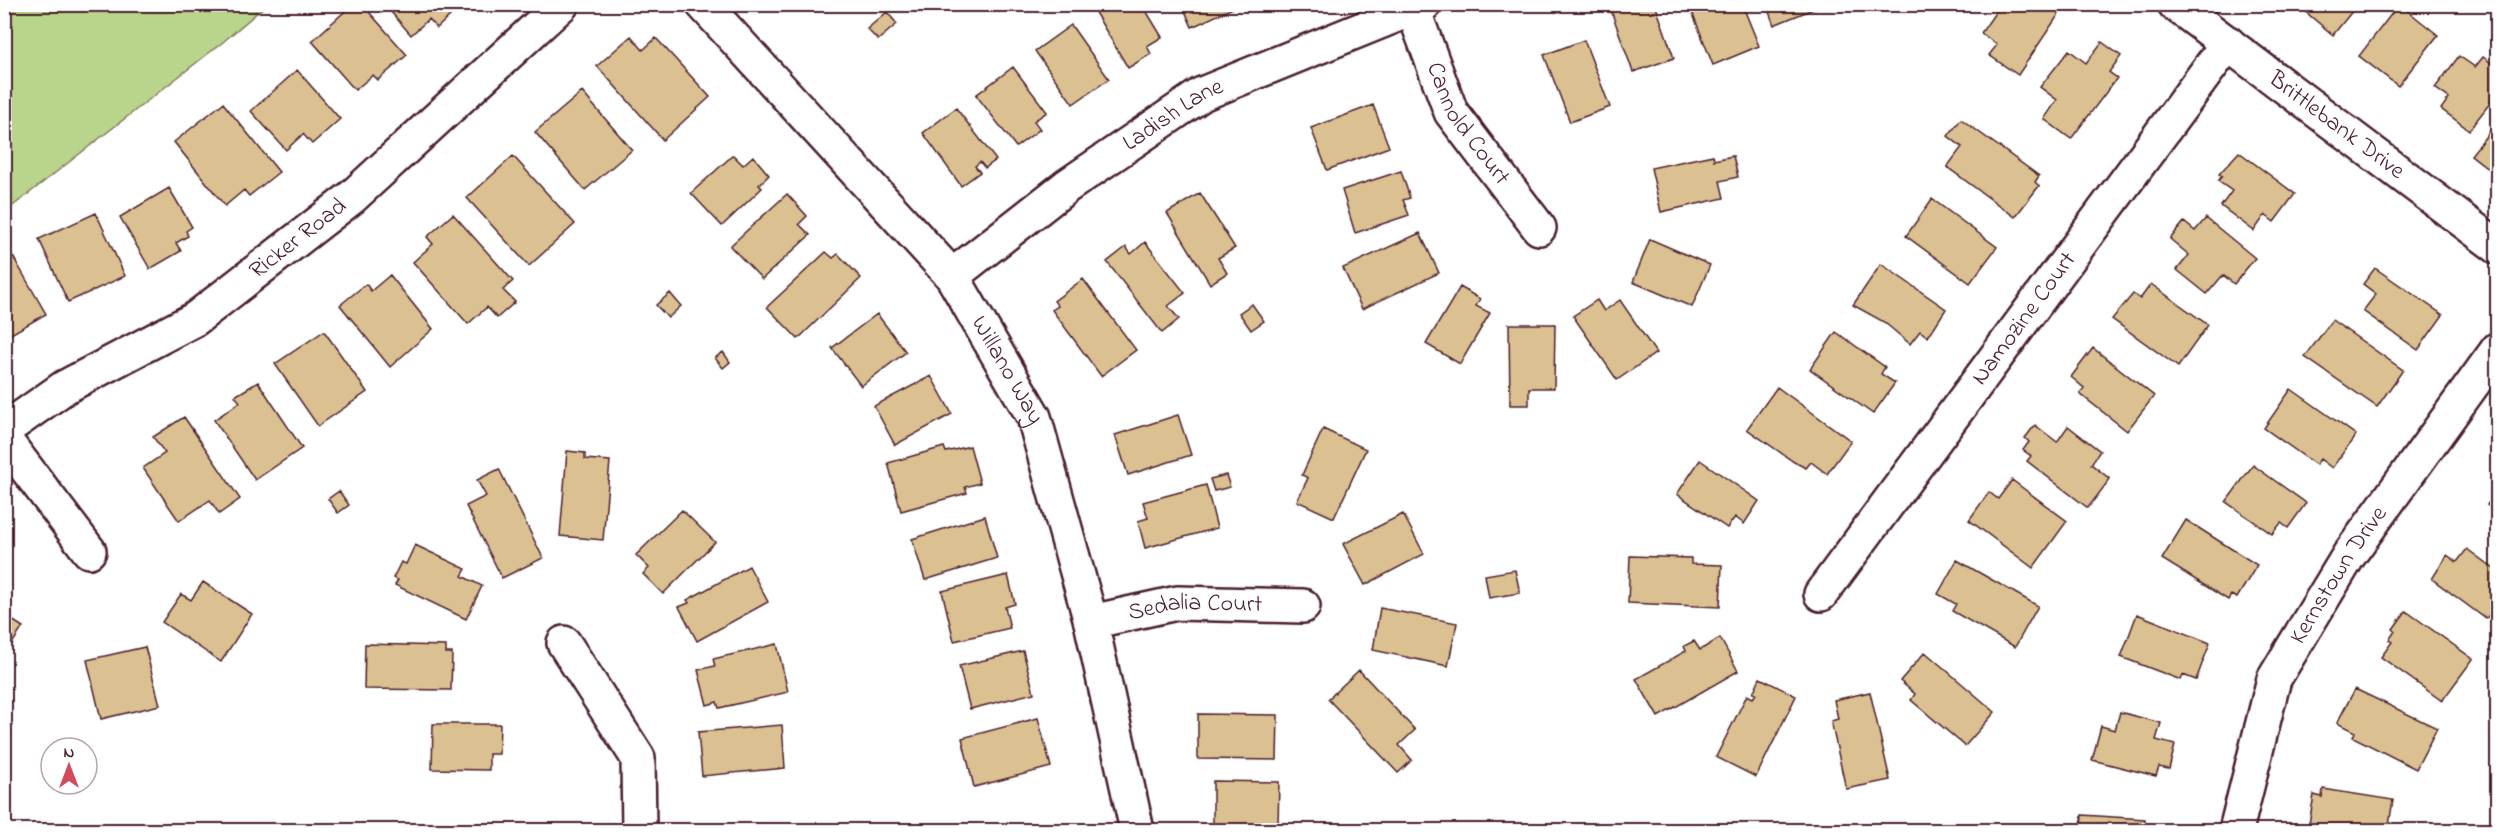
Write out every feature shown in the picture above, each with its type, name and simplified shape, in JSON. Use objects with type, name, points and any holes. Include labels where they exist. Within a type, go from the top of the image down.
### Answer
[{"type":"street","name":"Ricker Road","points":[[4,430],[65,387],[195,319],[351,198],[562,4]]},
{"type":"street","name":"Willano Way","points":[[702,4],[952,276],[1034,417],[1091,622],[1137,831]]},
{"type":"street","name":"Brittlebank Drive","points":[[2175,4],[2498,247]]},
{"type":"street","name":"Ladish Lane","points":[[952,276],[1067,186],[1202,94],[1418,7]]},
{"type":"street","name":"Cannold Court","points":[[1418,7],[1451,112],[1539,228]]},
{"type":"street","name":"Namozine Court","points":[[1821,594],[2228,44]]},
{"type":"street","name":"Kernstown Drive","points":[[2236,831],[2274,679],[2349,555],[2498,349]]},
{"type":"street","points":[[4,439],[89,551]]},
{"type":"street","name":"Sedalia Court","points":[[1091,622],[1177,603],[1303,606]]},
{"type":"street","points":[[564,643],[638,758],[639,831]]},
{"type":"green space","points":[[5,4],[266,5],[223,42],[5,212]]},
{"type":"building","points":[[353,4],[362,4],[407,55],[378,80],[373,75],[355,90],[312,41]]},
{"type":"building","points":[[384,4],[463,4],[437,28],[429,19],[411,35]]},
{"type":"building","points":[[799,4],[811,4],[805,11]]},
{"type":"building","points":[[1090,4],[1142,4],[1162,37],[1147,46],[1151,54],[1128,68]]},
{"type":"building","points":[[1182,4],[1231,4],[1233,8],[1192,27]]},
{"type":"building","points":[[1655,4],[1674,58],[1633,72],[1609,5]]},
{"type":"building","points":[[1689,4],[1742,4],[1759,46],[1713,65]]},
{"type":"building","points":[[1766,4],[1817,4],[1818,7],[1774,25]]},
{"type":"building","points":[[2001,4],[2012,4],[2020,10],[2024,4],[2046,4],[2059,14],[2018,75],[1989,55],[1997,45],[1981,33]]},
{"type":"building","points":[[2296,4],[2358,4],[2333,35]]},
{"type":"building","points":[[2399,4],[2438,35],[2398,86],[2359,56]]},
{"type":"building","points":[[887,12],[897,24],[878,40],[867,29]]},
{"type":"building","points":[[1071,25],[1109,79],[1073,104],[1035,51]]},
{"type":"building","points":[[631,36],[643,50],[656,38],[710,97],[663,140],[597,66]]},
{"type":"building","points":[[1584,40],[1610,107],[1570,122],[1544,55]]},
{"type":"building","points":[[2102,42],[2121,56],[2109,72],[2117,78],[2071,139],[2044,119],[2057,100],[2040,87],[2069,50],[2086,63]]},
{"type":"building","points":[[2459,56],[2475,67],[2483,57],[2498,68],[2498,93],[2469,130],[2441,109],[2449,98],[2435,88]]},
{"type":"building","points":[[1013,67],[1047,112],[1034,121],[1040,129],[1016,147],[976,95]]},
{"type":"building","points":[[297,70],[340,119],[312,144],[303,134],[286,150],[251,111]]},
{"type":"building","points":[[582,92],[632,150],[585,190],[535,132]]},
{"type":"building","points":[[223,103],[279,172],[249,196],[244,190],[225,206],[174,142]]},
{"type":"building","points":[[1373,105],[1389,147],[1327,170],[1311,128]]},
{"type":"building","points":[[956,108],[996,160],[985,168],[980,162],[975,166],[980,172],[961,186],[923,133]]},
{"type":"building","points":[[1961,119],[2039,176],[2035,182],[2039,186],[2015,217],[1947,167],[1962,147],[1948,136]]},
{"type":"building","points":[[2498,121],[2498,176],[2471,155]]},
{"type":"building","points":[[2239,152],[2295,194],[2274,222],[2265,215],[2254,231],[2221,206],[2232,191],[2218,181],[2222,176],[2219,174]]},
{"type":"building","points":[[733,155],[743,165],[753,156],[769,175],[759,185],[762,188],[722,226],[691,193]]},
{"type":"building","points":[[1713,155],[1714,160],[1733,156],[1738,177],[1720,181],[1724,198],[1661,212],[1651,168]]},
{"type":"building","points":[[513,156],[575,224],[529,266],[467,198]]},
{"type":"building","points":[[1401,171],[1410,198],[1403,200],[1409,215],[1355,233],[1342,190]]},
{"type":"building","points":[[169,188],[192,227],[186,231],[188,236],[176,243],[181,251],[150,269],[120,217]]},
{"type":"building","points":[[1200,193],[1235,248],[1218,258],[1227,273],[1210,284],[1167,213]]},
{"type":"building","points":[[787,194],[807,216],[799,224],[810,235],[762,279],[730,246]]},
{"type":"building","points":[[1932,199],[1997,247],[1970,283],[1906,236]]},
{"type":"building","points":[[96,213],[125,276],[68,302],[39,239]]},
{"type":"building","points":[[453,214],[513,281],[503,290],[515,302],[497,318],[487,307],[468,324],[413,262],[433,244],[427,237]]},
{"type":"building","points":[[2206,218],[2255,258],[2234,284],[2223,275],[2207,294],[2177,270],[2189,255],[2170,239],[2184,222],[2195,231]]},
{"type":"building","points":[[1420,233],[1439,273],[1362,309],[1343,268]]},
{"type":"building","points":[[1650,239],[1710,265],[1692,307],[1633,282]]},
{"type":"building","points":[[1145,242],[1185,293],[1168,306],[1179,319],[1162,333],[1107,262],[1126,247],[1131,254]]},
{"type":"building","points":[[826,252],[833,258],[838,254],[861,278],[798,339],[767,307]]},
{"type":"building","points":[[11,253],[46,314],[4,338],[4,256]]},
{"type":"building","points":[[1881,264],[1946,309],[1928,337],[1920,331],[1910,344],[1884,322],[1853,305]]},
{"type":"building","points":[[2375,268],[2443,315],[2418,350],[2363,311],[2376,294],[2363,284]]},
{"type":"building","points":[[390,275],[433,329],[390,367],[340,305],[366,284],[371,291]]},
{"type":"building","points":[[1083,279],[1136,350],[1101,376],[1052,310],[1058,306],[1054,301]]},
{"type":"building","points":[[2151,284],[2208,325],[2178,367],[2112,319],[2133,294],[2140,299]]},
{"type":"building","points":[[1460,287],[1480,299],[1476,306],[1490,313],[1460,364],[1426,344]]},
{"type":"building","points":[[670,293],[681,306],[668,318],[656,305]]},
{"type":"building","points":[[1597,300],[1604,311],[1620,300],[1656,353],[1617,380],[1573,316]]},
{"type":"building","points":[[1252,304],[1264,321],[1251,330],[1239,313]]},
{"type":"building","points":[[877,314],[906,352],[861,386],[832,348]]},
{"type":"building","points":[[2332,320],[2403,370],[2377,407],[2305,357]]},
{"type":"building","points":[[1509,324],[1555,324],[1554,388],[1529,388],[1529,405],[1510,405]]},
{"type":"building","points":[[324,331],[367,392],[318,426],[275,364]]},
{"type":"building","points":[[1836,332],[1885,367],[1881,374],[1895,383],[1873,414],[1810,369]]},
{"type":"building","points":[[2093,348],[2154,396],[2127,431],[2080,394],[2084,388],[2071,377]]},
{"type":"building","points":[[723,352],[730,362],[723,368],[715,358]]},
{"type":"building","points":[[931,376],[952,414],[895,445],[874,406]]},
{"type":"building","points":[[258,382],[302,448],[255,480],[214,420],[240,402],[235,396]]},
{"type":"building","points":[[1777,387],[1851,441],[1827,474],[1811,462],[1806,468],[1794,462],[1747,429]]},
{"type":"building","points":[[2291,389],[2356,435],[2332,468],[2320,459],[2316,465],[2264,428]]},
{"type":"building","points":[[1178,415],[1191,455],[1128,475],[1115,435]]},
{"type":"building","points":[[184,417],[240,499],[219,514],[210,500],[179,521],[143,468],[165,453],[153,437]]},
{"type":"building","points":[[2035,425],[2057,442],[2068,426],[2100,451],[2091,464],[2110,479],[2088,508],[2027,461],[2031,456],[2023,450],[2029,442],[2025,438]]},
{"type":"building","points":[[1323,429],[1366,449],[1334,518],[1297,501],[1308,478],[1302,475]]},
{"type":"building","points":[[970,446],[980,483],[965,487],[967,493],[901,511],[888,463],[944,447],[946,452]]},
{"type":"building","points":[[567,451],[585,453],[585,459],[610,461],[603,540],[560,536]]},
{"type":"building","points":[[1700,460],[1759,501],[1744,524],[1735,517],[1727,528],[1677,494]]},
{"type":"building","points":[[2253,465],[2306,503],[2288,528],[2281,523],[2272,534],[2226,502]]},
{"type":"building","points":[[499,469],[543,558],[502,578],[466,506],[486,496],[477,480]]},
{"type":"building","points":[[1226,475],[1230,487],[1214,491],[1210,479]]},
{"type":"building","points":[[2012,480],[2067,521],[2033,568],[1969,520],[1989,492],[1998,499]]},
{"type":"building","points":[[1206,485],[1217,528],[1145,548],[1138,521],[1148,518],[1143,502]]},
{"type":"building","points":[[2498,487],[2498,513],[2487,505]]},
{"type":"building","points":[[339,491],[349,505],[338,513],[328,499]]},
{"type":"building","points":[[682,510],[715,542],[663,594],[643,574],[649,568],[636,555]]},
{"type":"building","points":[[1403,514],[1424,554],[1365,585],[1343,544]]},
{"type":"building","points":[[985,516],[997,558],[925,580],[912,539]]},
{"type":"building","points":[[2186,520],[2257,565],[2237,598],[2231,595],[2228,600],[2162,559]]},
{"type":"building","points":[[415,545],[466,569],[462,576],[482,586],[466,619],[395,585],[398,580],[393,578],[401,562],[406,564]]},
{"type":"building","points":[[2467,549],[2498,572],[2498,603],[2486,619],[2432,579],[2447,555],[2457,562]]},
{"type":"building","points":[[1630,556],[1691,558],[1691,564],[1722,565],[1720,607],[1628,603]]},
{"type":"building","points":[[1957,560],[2038,606],[2015,647],[1952,611],[1956,604],[1938,594]]},
{"type":"building","points":[[749,566],[768,602],[697,641],[679,607],[689,603],[687,600]]},
{"type":"building","points":[[1515,570],[1520,593],[1489,598],[1485,575]]},
{"type":"building","points":[[1008,575],[1015,604],[1005,607],[1010,628],[954,641],[942,591]]},
{"type":"building","points":[[203,582],[252,614],[221,662],[162,622],[181,594],[191,600]]},
{"type":"building","points":[[1380,608],[1457,623],[1448,666],[1373,650]]},
{"type":"building","points":[[2406,611],[2473,659],[2442,701],[2381,657],[2392,642],[2389,640],[2395,631],[2393,629]]},
{"type":"building","points":[[2137,614],[2210,643],[2196,680],[2183,675],[2181,680],[2121,657]]},
{"type":"building","points":[[4,615],[23,627],[4,656]]},
{"type":"building","points":[[1720,638],[1738,671],[1658,717],[1636,679],[1686,651],[1684,646],[1694,641],[1700,650]]},
{"type":"building","points":[[365,644],[446,646],[446,653],[452,653],[451,690],[364,689]]},
{"type":"building","points":[[777,644],[788,692],[719,708],[717,702],[707,705],[698,670],[715,666],[713,659]]},
{"type":"building","points":[[145,647],[160,705],[101,719],[87,660]]},
{"type":"building","points":[[1023,651],[1034,693],[970,709],[959,666]]},
{"type":"building","points":[[1925,652],[1995,712],[1965,746],[1911,700],[1915,694],[1900,681]]},
{"type":"building","points":[[1359,670],[1415,730],[1399,745],[1412,760],[1398,773],[1328,699]]},
{"type":"building","points":[[1760,678],[1796,696],[1756,777],[1716,757],[1747,695],[1753,698],[1756,694],[1753,693]]},
{"type":"building","points":[[2355,689],[2437,728],[2416,769],[2353,737],[2355,732],[2337,723]]},
{"type":"building","points":[[1870,692],[1890,780],[1846,789],[1831,721],[1838,719],[1834,700]]},
{"type":"building","points":[[2120,712],[2161,723],[2156,740],[2175,745],[2169,769],[2159,767],[2156,776],[2092,760],[2101,726],[2115,730]]},
{"type":"building","points":[[1198,714],[1278,715],[1277,760],[1198,759]]},
{"type":"building","points":[[1038,718],[1051,767],[974,787],[962,738]]},
{"type":"building","points":[[433,724],[500,724],[499,754],[489,754],[489,770],[432,769]]},
{"type":"building","points":[[782,725],[785,768],[702,776],[698,732]]},
{"type":"building","points":[[1213,781],[1279,782],[1278,826],[1213,825]]},
{"type":"building","points":[[2323,789],[2393,800],[2388,830],[2308,830],[2314,795],[2322,797]]},
{"type":"building","points":[[2082,815],[2145,819],[2144,829],[2160,830],[2081,830]]}]
